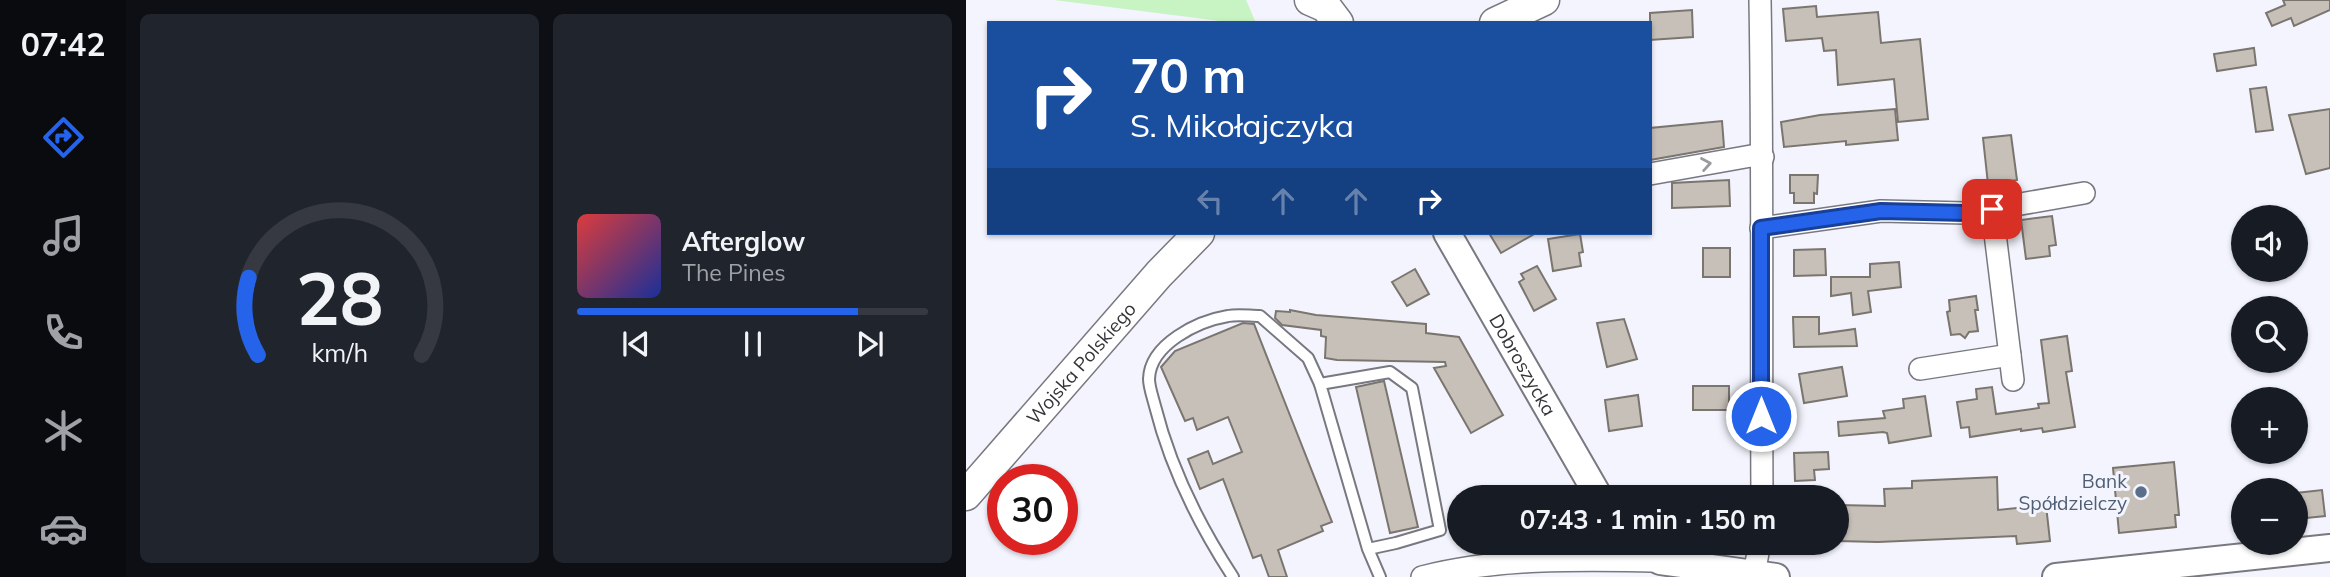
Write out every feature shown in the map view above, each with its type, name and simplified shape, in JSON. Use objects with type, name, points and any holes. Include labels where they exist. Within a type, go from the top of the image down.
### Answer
[{"type":"main road","points":[[1309,21],[1310,0],[1326,8],[1336,21]]},
{"type":"main road","points":[[1499,21],[1544,0]]},
{"type":"main road","name":"Wojska Polskiego","points":[[966,495],[1159,274],[1197,235]]},
{"type":"street","points":[[1760,0],[1763,157],[1762,485]]},
{"type":"street","points":[[1652,174],[1751,156],[1763,157]]},
{"type":"street","points":[[1761,228],[1881,211],[1966,213],[2084,193]]},
{"type":"street","points":[[1992,209],[2013,380]]},
{"type":"street","name":"Dobroszycka","points":[[1448,235],[1592,485]]},
{"type":"street","points":[[1920,369],[2010,355]]},
{"type":"street","points":[[2056,577],[2330,548]]},
{"type":"street","points":[[1562,560],[1567,555]]},
{"type":"street","points":[[1649,555],[1660,561]]},
{"type":"street","points":[[1422,577],[1479,565],[1562,560],[1660,561],[1767,576],[1763,555]]},
{"type":"lane","points":[[1233,577],[1187,494],[1163,437],[1149,379],[1156,359],[1175,336],[1203,323],[1229,316],[1260,316],[1308,358],[1320,384],[1368,549],[1380,577]]},
{"type":"lane","points":[[1320,384],[1390,372],[1412,388],[1440,530],[1368,549]]},
{"type":"green space","points":[[1054,0],[1246,0],[1255,21],[1220,21]]},
{"type":"building","points":[[2283,0],[2330,0],[2330,10],[2294,26],[2291,18],[2272,26],[2266,13],[2285,5]]},
{"type":"building","points":[[1816,6],[1817,17],[1878,12],[1881,43],[1920,39],[1928,119],[1898,122],[1894,79],[1838,85],[1836,50],[1824,51],[1822,38],[1786,41],[1783,9]]},
{"type":"building","points":[[1692,10],[1693,37],[1652,40],[1650,13]]},
{"type":"building","points":[[2254,48],[2256,65],[2217,71],[2214,54]]},
{"type":"building","points":[[2266,87],[2273,130],[2256,132],[2250,89]]},
{"type":"building","points":[[1895,109],[1898,140],[1846,145],[1846,141],[1784,147],[1781,122],[1820,115]]},
{"type":"building","points":[[2330,109],[2330,168],[2306,174],[2289,115]]},
{"type":"building","points":[[1722,121],[1724,147],[1652,160],[1652,128]]},
{"type":"building","points":[[2011,135],[2017,180],[1988,184],[1983,138]]},
{"type":"building","points":[[1790,175],[1818,175],[1814,203],[1794,203],[1794,193],[1790,193]]},
{"type":"building","points":[[1729,180],[1730,206],[1672,208],[1672,183]]},
{"type":"building","points":[[2052,216],[2056,245],[2049,246],[2050,256],[2026,259],[2021,220]]},
{"type":"building","points":[[1490,235],[1532,235],[1501,253]]},
{"type":"building","points":[[1580,235],[1583,252],[1579,253],[1581,266],[1553,271],[1548,239]]},
{"type":"building","points":[[1703,248],[1730,248],[1730,277],[1703,277]]},
{"type":"building","points":[[1825,249],[1826,275],[1794,276],[1794,250]]},
{"type":"building","points":[[1899,262],[1901,287],[1868,291],[1871,312],[1853,315],[1851,293],[1831,296],[1831,277],[1870,277],[1870,264]]},
{"type":"building","points":[[1537,266],[1556,299],[1534,311],[1519,282],[1524,279],[1521,274]]},
{"type":"building","points":[[1415,269],[1429,294],[1407,306],[1392,282]]},
{"type":"building","points":[[1976,296],[1978,331],[1969,332],[1965,338],[1960,334],[1951,335],[1947,312],[1950,311],[1949,300]]},
{"type":"building","points":[[1290,310],[1316,315],[1426,324],[1426,333],[1459,337],[1503,415],[1471,433],[1434,368],[1446,366],[1445,362],[1325,358],[1326,337],[1321,336],[1321,330],[1282,325],[1275,318],[1276,311]]},
{"type":"building","points":[[1793,317],[1819,317],[1819,334],[1855,329],[1857,346],[1794,347]]},
{"type":"building","points":[[1624,319],[1637,359],[1607,367],[1597,323]]},
{"type":"building","points":[[1243,323],[1254,324],[1332,522],[1321,526],[1323,531],[1278,550],[1287,577],[1269,577],[1261,555],[1253,558],[1223,479],[1200,489],[1188,459],[1208,451],[1213,464],[1242,452],[1228,417],[1197,430],[1193,418],[1185,421],[1161,367],[1175,351]]},
{"type":"building","points":[[2067,336],[2072,371],[2066,372],[2075,427],[2043,432],[2042,428],[2021,429],[1970,437],[1969,427],[1961,428],[1957,402],[1977,399],[1976,389],[1992,387],[1996,414],[2039,408],[2038,404],[2049,403],[2041,340]]},
{"type":"building","points":[[1842,367],[1847,396],[1804,403],[1799,374]]},
{"type":"building","points":[[1384,381],[1418,527],[1390,533],[1356,387]]},
{"type":"building","points":[[1693,386],[1729,386],[1729,410],[1693,410]]},
{"type":"building","points":[[1638,395],[1642,426],[1609,431],[1605,400]]},
{"type":"building","points":[[1925,396],[1931,436],[1889,443],[1887,433],[1883,432],[1839,436],[1838,422],[1885,418],[1883,411],[1904,408],[1903,399]]},
{"type":"building","points":[[1828,452],[1829,469],[1814,470],[1815,480],[1795,481],[1794,453]]},
{"type":"building","points":[[2174,462],[2179,515],[2175,515],[2176,527],[2119,533],[2113,468]]},
{"type":"building","points":[[1997,477],[1998,510],[2046,505],[2050,541],[2017,544],[2016,536],[1849,541],[1849,505],[1885,506],[1884,489],[1912,488],[1912,481]]},
{"type":"building","points":[[2322,490],[2325,516],[2308,518],[2308,492]]},
{"type":"place","name":"Bank Spółdzielczy","points":[[2141,492]]},
{"type":"route","points":[[1761,416],[1761,228],[1881,211],[1966,213],[1992,209]]}]
